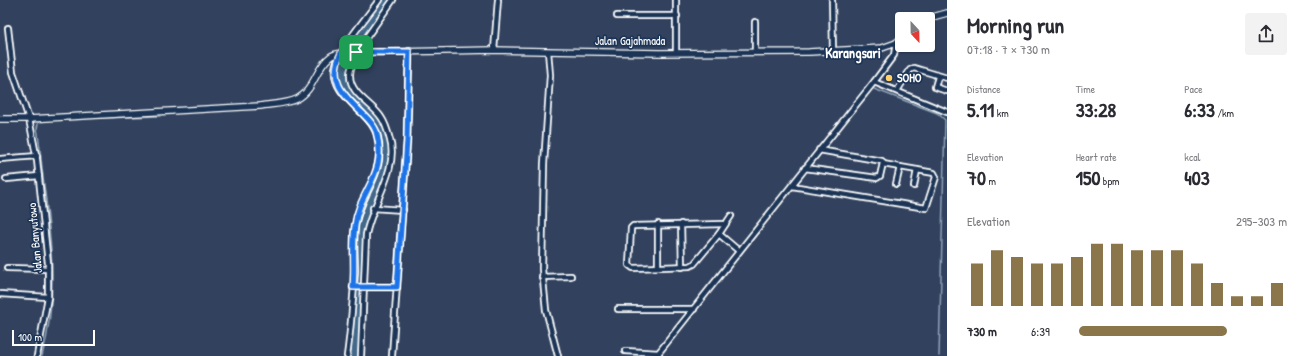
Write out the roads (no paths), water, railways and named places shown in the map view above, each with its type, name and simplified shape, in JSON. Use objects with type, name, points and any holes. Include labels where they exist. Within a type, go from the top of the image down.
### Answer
[{"type":"street","points":[[347,356],[354,287],[355,226],[359,209],[377,172],[379,149],[373,125],[348,99],[339,86],[335,74],[338,61],[379,0]]},
{"type":"street","points":[[360,356],[366,235],[373,208],[388,177],[392,160],[391,142],[381,117],[358,94],[350,80],[350,73],[356,52],[393,0]]},
{"type":"street","points":[[494,50],[498,0]]},
{"type":"street","points":[[676,0],[676,52]]},
{"type":"street","points":[[832,0],[833,50]]},
{"type":"street","points":[[935,16],[947,13]]},
{"type":"street","points":[[617,16],[677,16]]},
{"type":"street","points":[[755,22],[755,51]]},
{"type":"street","name":"Jalan Banyutowo","points":[[8,28],[13,72],[29,119],[36,156],[48,269],[48,297],[37,356]]},
{"type":"street","name":"Jalan Gajahmada","points":[[343,53],[356,52],[409,56],[494,50],[548,56],[676,52],[833,50],[882,48],[895,43]]},
{"type":"street","points":[[625,351],[658,354],[874,82],[894,55],[895,49]]},
{"type":"street","points":[[0,119],[29,119],[260,106],[289,101],[297,99],[304,94],[325,61],[331,56],[343,53]]},
{"type":"street","points":[[392,356],[407,140],[409,56]]},
{"type":"street","points":[[548,56],[550,74],[544,164],[542,277],[546,310],[558,356]]},
{"type":"street","points":[[897,92],[910,70],[914,68],[938,77],[947,78]]},
{"type":"street","points":[[938,77],[935,87],[947,91]]},
{"type":"street","points":[[874,82],[947,112]]},
{"type":"street","points":[[792,186],[926,208],[936,175],[934,173],[883,164],[882,161],[819,150]]},
{"type":"street","points":[[0,159],[36,156]]},
{"type":"street","points":[[805,168],[877,178],[880,176],[883,164]]},
{"type":"street","points":[[896,184],[900,167]]},
{"type":"street","points":[[914,186],[917,170]]},
{"type":"street","points":[[6,179],[39,176]]},
{"type":"street","points":[[373,208],[402,210]]},
{"type":"street","points":[[725,224],[637,224],[631,228],[629,265],[633,268],[682,267],[694,264],[732,216]]},
{"type":"street","points":[[658,224],[658,267]]},
{"type":"street","points":[[682,224],[682,267]]},
{"type":"street","points":[[719,234],[739,251]]},
{"type":"street","points":[[7,268],[48,269]]},
{"type":"street","points":[[542,277],[571,276]]},
{"type":"street","points":[[354,287],[397,287]]},
{"type":"street","points":[[0,294],[48,297]]},
{"type":"street","points":[[618,309],[694,309]]},
{"type":"waterway","points":[[354,356],[361,268],[359,234],[363,218],[381,178],[386,157],[386,146],[379,124],[346,86],[343,72],[344,64],[353,44],[387,0]]},
{"type":"waterway","points":[[874,89],[937,113],[945,120],[939,356]]},
{"type":"waterway","points":[[74,119],[160,116]]},
{"type":"waterway","points":[[39,120],[37,128],[49,222],[52,266],[50,311],[42,356]]},
{"type":"place","name":"SOHO","points":[[889,78]]},
{"type":"district","name":"Karangsari","points":[[853,53]]}]
